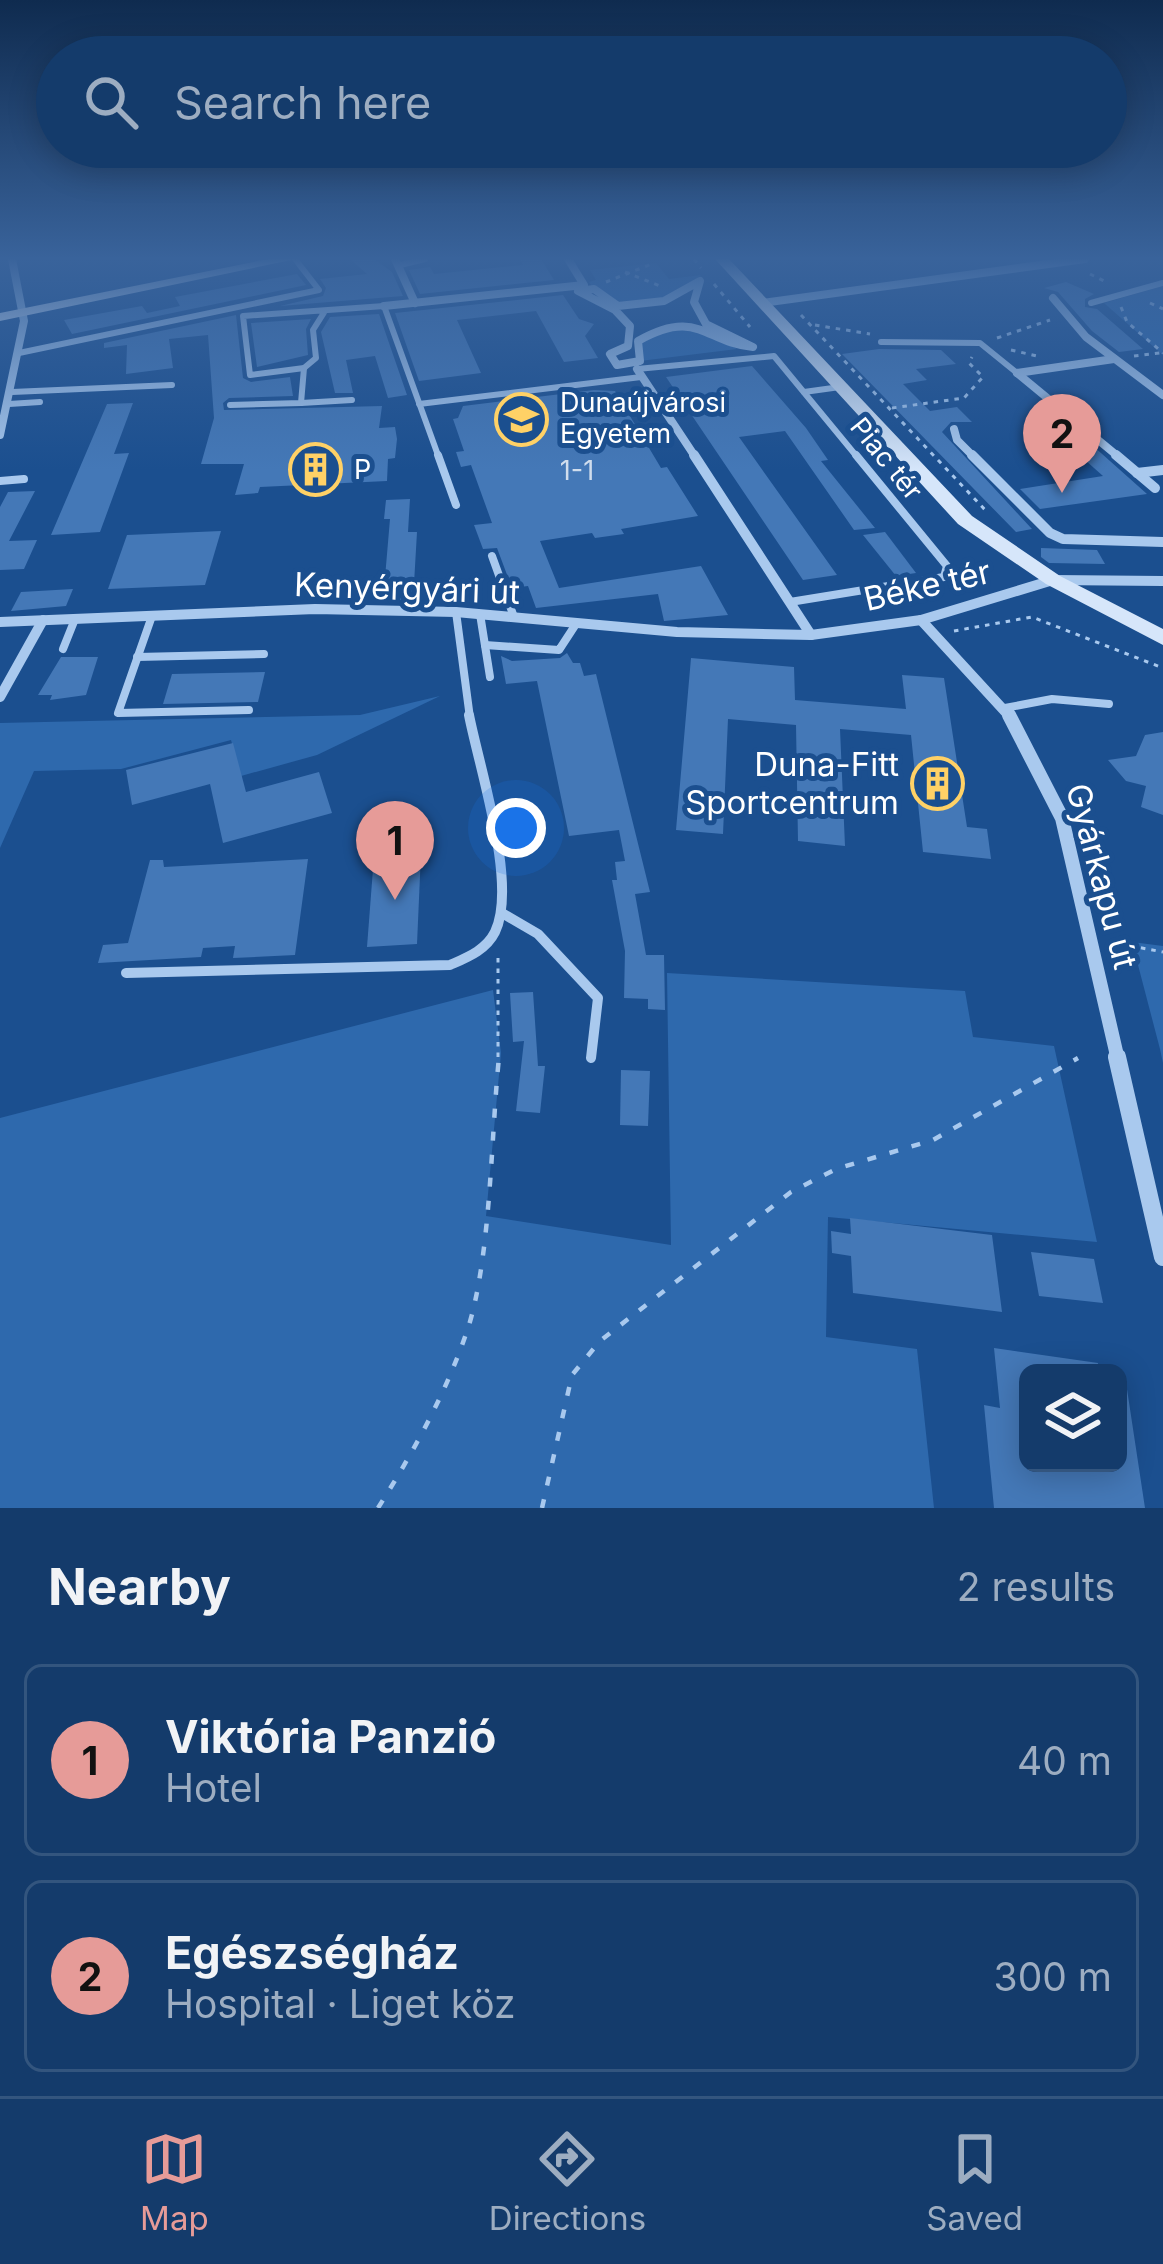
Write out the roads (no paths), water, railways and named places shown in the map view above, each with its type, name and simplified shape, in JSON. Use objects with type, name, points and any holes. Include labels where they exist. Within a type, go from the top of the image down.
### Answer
[{"type":"street","points":[[0,435],[22,329]]},
{"type":"street","points":[[631,329],[628,346],[610,354],[617,364],[640,361],[638,341],[652,332],[672,329]]},
{"type":"street","points":[[704,329],[737,349],[753,347],[720,329]]},
{"type":"street","points":[[786,329],[965,520],[1053,580],[1163,638]]},
{"type":"street","points":[[1082,329],[1163,395]]},
{"type":"street","points":[[1016,373],[1114,359]]},
{"type":"street","points":[[639,373],[811,635]]},
{"type":"street","points":[[1016,373],[1155,488]]},
{"type":"street","points":[[954,429],[957,440],[1050,533],[1063,539],[1163,542]]},
{"type":"street","points":[[1137,472],[1163,470]]},
{"type":"street","name":"Béke tér","points":[[811,635],[921,620],[1053,580],[1163,581]]},
{"type":"street","name":"Kenyérgyári út","points":[[0,622],[315,609],[457,612],[576,624],[811,635]]},
{"type":"street","points":[[0,697],[43,620]]},
{"type":"street","name":"Gyárkapu út","points":[[921,620],[1005,708],[1062,818],[1155,1198],[1163,1257]]},
{"type":"lane","points":[[19,352],[128,329]]},
{"type":"lane","points":[[245,329],[250,374],[304,368],[316,358],[314,329]]},
{"type":"lane","points":[[392,329],[456,505]]},
{"type":"lane","points":[[881,342],[980,343],[1016,373]]},
{"type":"lane","name":"Piac tér","points":[[639,373],[774,356],[947,566],[944,577],[932,582],[790,602]]},
{"type":"lane","points":[[301,403],[304,368]]},
{"type":"lane","points":[[419,404],[639,373]]},
{"type":"lane","points":[[12,392],[172,385]]},
{"type":"lane","points":[[804,392],[840,387]]},
{"type":"lane","points":[[230,406],[352,400]]},
{"type":"lane","points":[[9,404],[40,402]]},
{"type":"lane","points":[[0,481],[24,479]]},
{"type":"lane","points":[[492,556],[514,617]]},
{"type":"lane","points":[[126,973],[450,965],[480,951],[502,913],[500,855],[464,689],[457,612]]},
{"type":"lane","points":[[480,614],[490,677]]},
{"type":"lane","points":[[152,616],[118,712],[249,710]]},
{"type":"lane","points":[[63,649],[75,619]]},
{"type":"lane","points":[[485,645],[559,650],[576,624]]},
{"type":"lane","points":[[137,657],[264,655]]},
{"type":"lane","points":[[1005,708],[1052,699],[1108,704]]},
{"type":"lane","points":[[502,913],[538,934],[598,998],[592,1058]]},
{"type":"place","name":"Dunaújvárosi Egyetem","points":[[521,419]]},
{"type":"place","name":"P","points":[[315,470]]},
{"type":"place","name":"Egészségház","points":[[1062,493]]},
{"type":"place","name":"Duna-Fitt Sportcentrum","points":[[938,783]]},
{"type":"place","name":"Viktória Panzió","points":[[395,900]]}]
